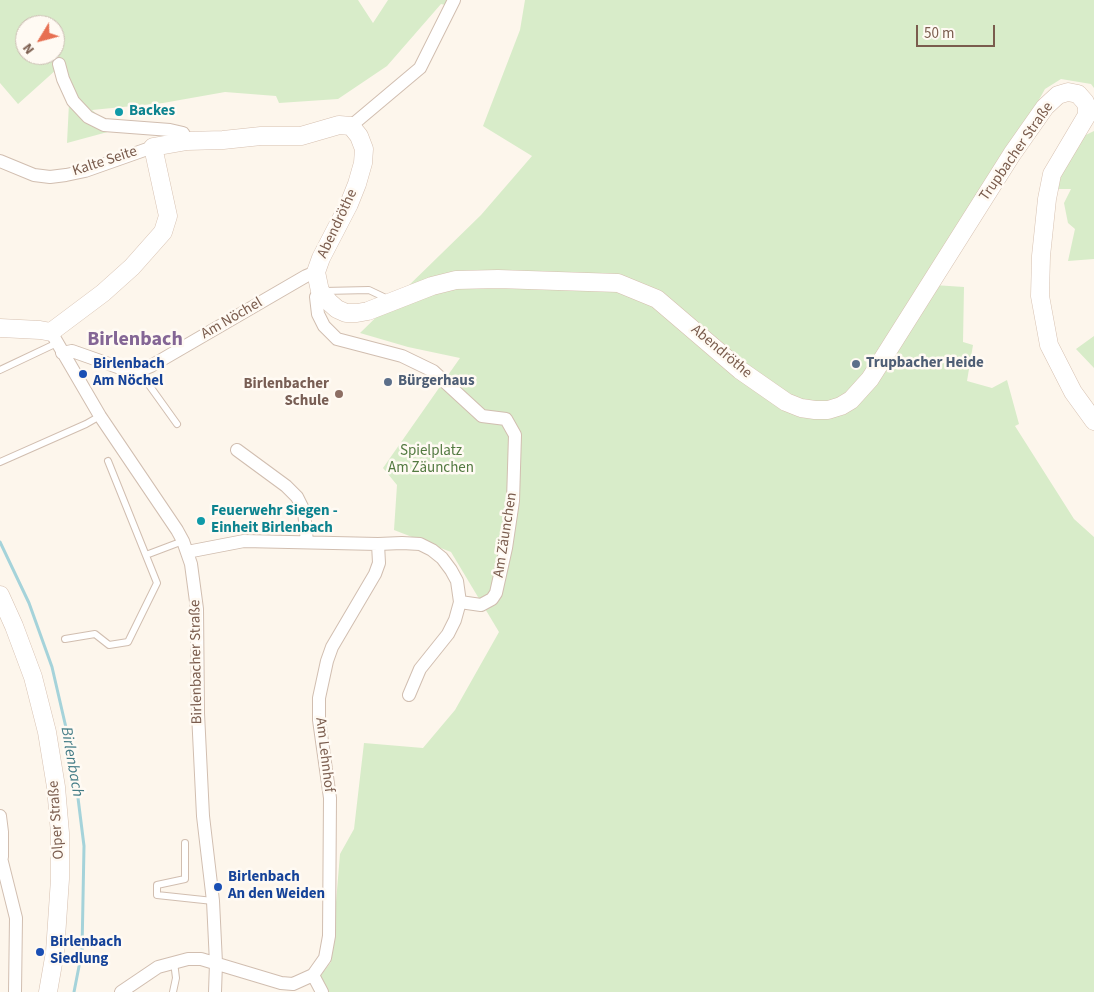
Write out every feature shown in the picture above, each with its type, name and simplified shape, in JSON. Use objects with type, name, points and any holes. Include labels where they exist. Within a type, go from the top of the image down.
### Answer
[{"type":"street","points":[[57,342],[103,293],[132,267],[163,232],[168,216],[152,147],[187,141],[261,136],[301,136],[339,125],[351,126],[420,68],[454,0]]},
{"type":"street","points":[[59,65],[73,101],[88,117],[104,125],[170,130],[183,133],[187,141]]},
{"type":"street","name":"Trupbacher Straße","points":[[828,410],[841,406],[851,400],[870,380],[1012,154],[1046,107],[1058,95],[1068,92],[1078,94],[1085,102],[1087,115],[1052,174],[1047,199],[1041,256],[1040,296],[1049,345],[1073,392],[1094,421]]},
{"type":"street","name":"Abendröthe","points":[[351,126],[359,136],[364,149],[363,163],[349,204],[321,258],[316,272],[320,291],[333,306],[346,313],[368,312],[432,286],[456,280],[498,279],[618,284],[657,299],[740,370],[786,402],[801,408],[828,410]]},
{"type":"street","name":"Kalte Seite","points":[[0,161],[34,175],[50,177],[85,171],[152,147]]},
{"type":"street","name":"Am Nöchel","points":[[140,371],[316,272]]},
{"type":"street","name":"Am Zäunchen","points":[[320,291],[316,297],[318,314],[324,326],[337,339],[402,356],[433,371],[482,416],[506,419],[516,435],[513,502],[506,548],[496,593],[492,599],[481,604],[460,602]]},
{"type":"street","points":[[0,328],[57,342],[72,351],[126,370],[140,371]]},
{"type":"street","name":"Birlenbacher Straße","points":[[57,342],[100,416],[166,512],[185,546],[191,564],[197,609],[198,714],[203,816],[216,963],[215,992]]},
{"type":"street","points":[[237,450],[286,486],[297,497],[304,511],[308,542]]},
{"type":"street","points":[[185,546],[244,541],[402,543],[420,544],[432,550],[442,558],[457,581],[460,602],[455,620],[448,634],[420,669],[409,695]]},
{"type":"street","name":"Am Lehnhof","points":[[313,975],[325,958],[329,936],[330,798],[319,720],[319,698],[332,647],[375,574],[379,563],[378,544]]},
{"type":"street","name":"Olper Straße","points":[[0,595],[33,677],[47,732],[56,787],[60,833],[60,879],[56,952],[48,992]]},
{"type":"street","points":[[0,816],[2,832],[1,855],[16,918],[16,992]]},
{"type":"street","points":[[121,992],[158,967],[174,962],[201,959],[281,983],[293,984],[313,975],[322,992]]},
{"type":"lane","points":[[0,370],[57,342]]},
{"type":"lane","points":[[140,371],[177,424]]},
{"type":"lane","points":[[0,462],[100,416]]},
{"type":"lane","points":[[65,639],[95,634],[109,645],[128,642],[157,583],[108,461]]},
{"type":"lane","points":[[146,555],[185,546]]},
{"type":"lane","points":[[185,843],[184,880],[157,885],[156,895],[212,902]]},
{"type":"lane","points":[[173,992],[176,978],[174,962]]},
{"type":"green space","points":[[0,0],[358,0],[373,23],[388,0],[456,0],[454,7],[441,4],[387,66],[338,99],[279,103],[276,96],[225,92],[163,103],[92,110],[115,130],[67,143],[69,103],[57,69],[18,104],[0,83]]},
{"type":"green space","name":"Spielplatz Am Zäunchen","points":[[525,0],[1094,0],[1094,88],[1091,84],[1061,79],[1045,89],[934,285],[964,287],[963,342],[973,345],[967,381],[992,388],[1007,380],[1019,424],[1015,426],[1074,519],[1094,537],[1094,992],[320,992],[314,984],[331,962],[340,854],[354,829],[364,743],[423,748],[455,710],[499,632],[451,552],[394,530],[397,485],[383,468],[460,358],[408,347],[360,333],[481,215],[532,156],[483,126],[520,30]]},
{"type":"green space","points":[[1094,131],[1094,259],[1068,261],[1075,229],[1068,223],[1064,203],[1071,189],[1041,189],[1045,172],[1057,149]]},
{"type":"green space","points":[[1094,336],[1094,368],[1076,349]]},
{"type":"waterway","name":"Birlenbach","points":[[0,542],[29,603],[52,667],[73,758],[84,846],[82,951],[74,992]]},
{"type":"place","name":"Backes","points":[[119,112]]},
{"type":"place","name":"Trupbacher Heide","points":[[856,364]]},
{"type":"place","name":"Birlenbach Am Nöchel","points":[[83,374]]},
{"type":"place","name":"Bürgerhaus","points":[[388,382]]},
{"type":"place","name":"Birlenbacher Schule","points":[[339,394]]},
{"type":"place","name":"Feuerwehr Siegen - Einheit Birlenbach","points":[[201,521]]},
{"type":"place","name":"Birlenbach An den Weiden","points":[[218,887]]},
{"type":"place","name":"Birlenbach Siedlung","points":[[40,952]]},
{"type":"district","name":"Birlenbach","points":[[135,341]]}]
